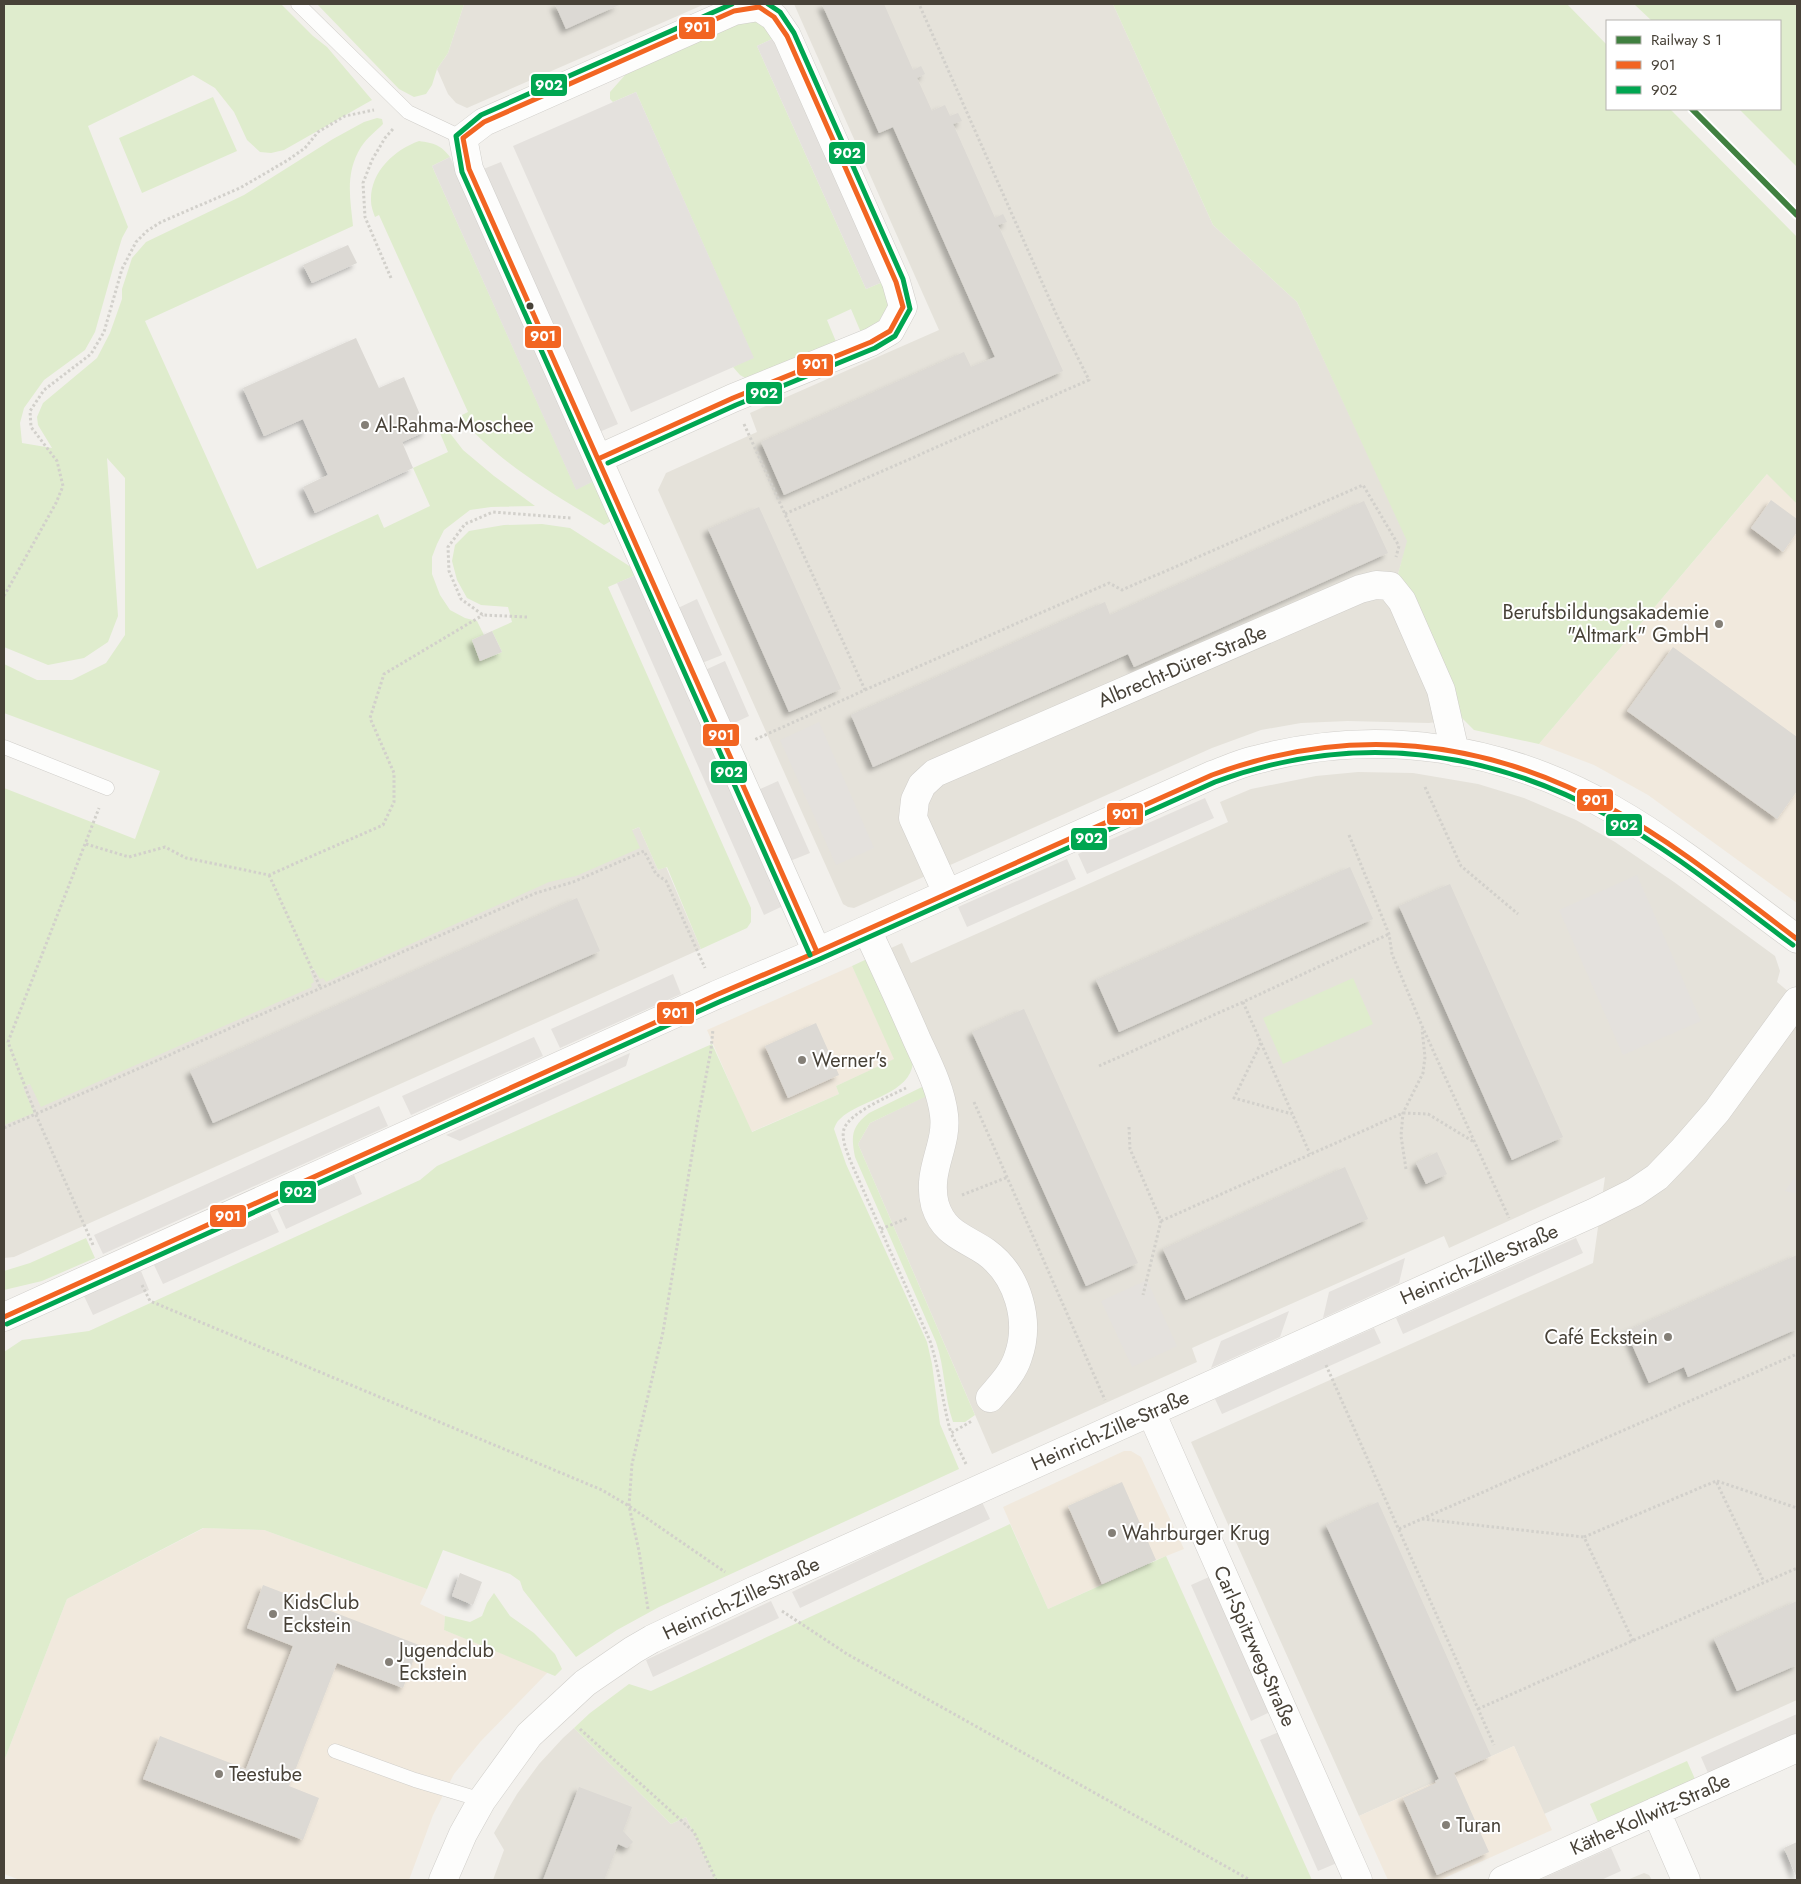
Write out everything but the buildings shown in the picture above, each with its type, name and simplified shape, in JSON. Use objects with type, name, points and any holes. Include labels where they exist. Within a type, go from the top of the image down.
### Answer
[{"type":"street","points":[[598,459],[733,398],[871,342],[890,331],[903,307],[896,282],[791,46],[774,17],[759,7],[734,11],[484,122],[463,138],[469,169],[817,952]]},
{"type":"street","name":"Albrecht-Dürer-Straße","points":[[947,893],[913,818],[915,800],[922,785],[935,773],[1360,589],[1376,585],[1390,586]]},
{"type":"street","points":[[1390,586],[1402,601],[1441,690],[1455,752]]},
{"type":"street","points":[[4,1317],[716,995],[867,930],[1212,775],[1254,760],[1300,750],[1357,744],[1392,743],[1430,746],[1493,760],[1532,772],[1572,788],[1612,809],[1658,837],[1797,939]]},
{"type":"street","points":[[867,930],[940,1096],[944,1117],[943,1132],[932,1184],[939,1216],[953,1234],[986,1252],[1001,1267],[1014,1286],[1021,1307],[1023,1337],[1018,1359],[1004,1382],[990,1398]]},
{"type":"street","name":"Heinrich-Zille-Straße","points":[[443,1880],[463,1834],[482,1800],[529,1735],[585,1683],[652,1639],[753,1591],[1595,1212],[1635,1192],[1657,1176],[1717,1111],[1797,1001]]},
{"type":"street","name":"Carl-Spitzweg-Straße","points":[[1151,1412],[1358,1880]]},
{"type":"street","name":"Käthe-Kollwitz-Straße","points":[[1503,1880],[1797,1748]]},
{"type":"street","points":[[1656,1811],[1686,1880]]},
{"type":"lane","points":[[298,4],[408,112],[463,138]]},
{"type":"lane","points":[[4,747],[107,788]]},
{"type":"lane","points":[[335,1751],[415,1780],[482,1800]]},
{"type":"path","points":[[785,514],[1089,380],[1058,316],[919,4]]},
{"type":"path","points":[[4,596],[56,503],[63,486],[58,461],[31,427],[30,411],[44,390],[92,354],[104,332],[122,269],[136,242],[146,231],[161,222],[240,188],[288,160],[305,148],[318,132],[344,116],[378,110],[408,112]]},
{"type":"path","points":[[391,278],[365,217],[363,183],[372,160],[385,138],[408,112]]},
{"type":"path","points":[[733,398],[864,690]]},
{"type":"path","points":[[728,751],[1109,583],[1122,590],[1363,485],[1399,546],[1390,586]]},
{"type":"path","points":[[527,617],[483,615],[462,600],[449,571],[448,547],[465,524],[493,512],[571,518]]},
{"type":"path","points":[[86,844],[129,857],[165,847],[186,858],[269,875],[383,825],[394,802],[394,773],[370,718],[384,674],[483,615]]},
{"type":"path","points":[[1425,787],[1461,866],[1518,914]]},
{"type":"path","points":[[104,1271],[36,1115],[8,1042],[107,788]]},
{"type":"path","points":[[1349,834],[1389,934],[1392,954],[1422,1026],[1522,1245]]},
{"type":"path","points":[[4,1128],[536,893],[573,882],[644,851],[656,874],[666,881],[716,995],[712,1050],[698,1118],[663,1332],[632,1464],[629,1506],[639,1551],[652,1639]]},
{"type":"path","points":[[269,875],[320,987]]},
{"type":"path","points":[[1099,1066],[1389,934]]},
{"type":"path","points":[[1243,1002],[1310,1154]]},
{"type":"path","points":[[1406,1170],[1401,1136],[1403,1114],[1423,1073],[1425,1057],[1422,1026]]},
{"type":"path","points":[[1261,1043],[1234,1098],[1292,1114]]},
{"type":"path","points":[[932,1075],[864,1110],[850,1120],[844,1129],[844,1139],[850,1160],[930,1341],[937,1362],[951,1433],[977,1490]]},
{"type":"path","points":[[972,1098],[1117,1427]]},
{"type":"path","points":[[1160,1221],[1403,1114],[1428,1114],[1475,1142]]},
{"type":"path","points":[[1129,1127],[1130,1150],[1160,1221],[1143,1295]]},
{"type":"path","points":[[131,1260],[150,1301],[602,1490],[629,1506],[847,1654],[1250,1880]]},
{"type":"path","points":[[1314,1339],[1494,1745]]},
{"type":"path","points":[[1399,1529],[1797,1354]]},
{"type":"path","points":[[951,1433],[990,1410],[990,1398]]},
{"type":"path","points":[[1421,1519],[1584,1537],[1716,1480],[1797,1508]]},
{"type":"path","points":[[1716,1480],[1764,1582]]},
{"type":"path","points":[[1584,1537],[1633,1641]]},
{"type":"path","points":[[1478,1709],[1797,1568]]},
{"type":"path","points":[[558,1708],[694,1832],[716,1880]]},
{"type":"shaded area","points":[[464,4],[705,4],[467,108],[456,103],[448,94],[437,69],[448,53]]},
{"type":"shaded area","points":[[794,4],[1113,4],[1213,225],[1297,302],[1408,541],[1398,574],[1462,718],[1429,723],[1348,721],[1301,723],[1261,730],[1212,748],[854,908],[843,904],[658,490],[666,473],[757,432],[750,413],[939,330]]},
{"type":"shaded area","points":[[776,37],[885,281],[866,289],[757,46]]},
{"type":"shaded area","points":[[636,92],[754,358],[631,412],[513,146]]},
{"type":"shaded area","points":[[450,157],[594,481],[576,490],[432,166]]},
{"type":"shaded area","points":[[501,162],[618,424],[597,433],[481,170]]},
{"type":"shaded area","name":"Berufsbildungsakademie \"Altmark\" GmbH","points":[[1768,473],[1797,504],[1797,903],[1648,795],[1594,765],[1539,744]]},
{"type":"shaded area","points":[[636,575],[783,906],[764,915],[617,583]]},
{"type":"shaded area","points":[[697,599],[722,655],[702,663],[678,608]]},
{"type":"shaded area","points":[[725,661],[749,716],[730,725],[705,670]]},
{"type":"shaded area","points":[[819,722],[874,848],[836,865],[780,740]]},
{"type":"shaded area","points":[[1358,772],[1413,773],[1478,784],[1524,798],[1576,820],[1615,842],[1674,882],[1775,956],[1780,971],[1777,982],[1797,999],[1797,1700],[1544,1814],[1514,1746],[1359,1816],[1191,1442],[1593,1263],[1605,1177],[1449,1248],[1444,1236],[1192,1348],[1197,1362],[992,1454],[858,1144],[870,1123],[930,1094],[867,959],[902,943],[911,963],[1228,822],[1220,802],[1251,789],[1316,776]]},
{"type":"shaded area","points":[[778,781],[810,853],[790,861],[758,790]]},
{"type":"shaded area","points":[[1205,798],[1214,818],[1087,874],[1078,854]]},
{"type":"shaded area","points":[[639,827],[658,870],[666,867],[701,949],[14,1257],[4,1258],[4,1093],[130,1050]]},
{"type":"shaded area","points":[[1067,859],[1076,879],[967,927],[958,907]]},
{"type":"shaded area","points":[[1637,875],[1701,1021],[1623,1055],[1559,910]]},
{"type":"shaded area","points":[[852,966],[895,1059],[836,1086],[839,1094],[751,1132],[707,1030]]},
{"type":"shaded area","points":[[673,974],[681,994],[560,1048],[551,1029]]},
{"type":"shaded area","points":[[534,1037],[543,1056],[411,1115],[402,1096]]},
{"type":"shaded area","points":[[630,1053],[626,1066],[460,1141],[446,1135]]},
{"type":"shaded area","points":[[379,1106],[388,1126],[103,1254],[94,1235]]},
{"type":"shaded area","points":[[1797,1174],[1797,1194],[1785,1191]]},
{"type":"shaded area","points":[[354,1175],[362,1194],[286,1229],[277,1209]]},
{"type":"shaded area","points":[[270,1213],[279,1232],[163,1284],[154,1265]]},
{"type":"shaded area","points":[[1576,1238],[1583,1253],[1403,1334],[1396,1318]]},
{"type":"shaded area","points":[[1405,1258],[1399,1283],[1323,1318],[1329,1292]]},
{"type":"shaded area","points":[[141,1271],[149,1290],[93,1315],[84,1296]]},
{"type":"shaded area","points":[[1147,1280],[1177,1346],[1132,1367],[1101,1301]]},
{"type":"shaded area","points":[[1289,1311],[1280,1337],[1211,1368],[1221,1341]]},
{"type":"shaded area","points":[[1374,1328],[1381,1343],[1222,1414],[1215,1399]]},
{"type":"shaded area","points":[[1124,1451],[1131,1451],[1141,1457],[1184,1549],[1048,1609],[1003,1507]]},
{"type":"shaded area","points":[[982,1502],[990,1519],[800,1608],[792,1592]]},
{"type":"shaded area","points":[[204,1528],[264,1530],[427,1589],[420,1604],[445,1616],[444,1630],[548,1672],[481,1741],[454,1774],[433,1815],[409,1880],[20,1880],[4,1874],[4,1761],[67,1599]]},
{"type":"shaded area","points":[[1209,1577],[1270,1712],[1251,1721],[1191,1585]]},
{"type":"shaded area","points":[[771,1601],[779,1618],[653,1677],[646,1660]]},
{"type":"shaded area","points":[[1797,1714],[1797,1733],[1708,1773],[1701,1757]]},
{"type":"shaded area","points":[[574,1728],[671,1824],[686,1817],[715,1880],[493,1880],[504,1850],[494,1833],[517,1794],[539,1764]]},
{"type":"shaded area","points":[[1279,1732],[1337,1863],[1318,1871],[1260,1740]]},
{"type":"shaded area","points":[[1514,1746],[1552,1830],[1440,1880],[1388,1880],[1359,1816]]},
{"type":"shaded area","points":[[1611,1848],[1621,1871],[1601,1880],[1539,1880]]},
{"type":"shaded area","points":[[1644,1873],[1649,1875],[1652,1880],[1627,1880]]},
{"type":"green space","points":[[4,4],[281,4],[313,36],[327,47],[372,100],[284,150],[271,153],[260,152],[247,140],[234,112],[215,88],[193,75],[88,126],[128,227],[122,238],[95,332],[85,350],[44,380],[24,408],[20,423],[22,443],[52,448],[38,425],[37,417],[43,403],[97,358],[110,333],[122,299],[122,289],[132,258],[146,242],[244,195],[333,139],[364,122],[377,118],[382,119],[383,124],[361,147],[353,166],[350,185],[353,226],[145,321],[257,569],[378,514],[384,528],[430,506],[413,468],[448,452],[437,426],[443,424],[463,450],[535,506],[491,507],[470,510],[444,530],[432,557],[432,574],[440,595],[450,610],[465,618],[477,621],[484,635],[472,640],[480,661],[502,652],[492,631],[512,622],[508,607],[481,605],[467,598],[457,580],[452,561],[455,545],[469,531],[504,525],[542,524],[570,528],[634,569],[636,575],[608,587],[751,908],[751,922],[747,928],[701,949],[667,867],[658,870],[639,827],[632,830],[640,848],[576,876],[549,882],[326,982],[323,978],[320,979],[314,969],[310,971],[314,982],[311,984],[312,987],[41,1107],[30,1084],[23,1087],[34,1113],[4,1125],[4,788],[135,839],[160,771],[4,713],[4,664],[37,680],[72,680],[106,663],[125,635],[125,478],[107,458],[118,616],[108,642],[84,658],[48,665],[4,647]]},
{"type":"green space","points":[[317,4],[464,4],[448,53],[437,69],[432,85],[426,94],[414,97],[399,89]]},
{"type":"green space","points":[[1113,4],[1567,4],[1606,44],[1606,110],[1671,110],[1797,237],[1797,504],[1767,474],[1539,744],[1474,730],[1462,718],[1398,574],[1407,541],[1297,302],[1213,225]]},
{"type":"green space","points":[[1634,4],[1797,4],[1797,167],[1740,110],[1781,110],[1781,20],[1651,20]]},
{"type":"green space","points":[[744,20],[760,21],[776,37],[757,46],[866,289],[885,281],[889,305],[877,324],[862,335],[851,309],[827,320],[837,344],[747,379],[740,375],[733,367],[753,357],[636,92],[613,102],[610,99],[610,92],[626,74]]},
{"type":"green space","points":[[213,97],[237,151],[142,193],[119,138]]},
{"type":"green space","points":[[419,141],[437,145],[450,157],[432,166],[576,489],[594,481],[611,521],[604,525],[508,462],[474,432],[460,416],[468,412],[379,215],[375,217],[371,205],[375,181],[385,163],[401,150]]},
{"type":"green space","points":[[867,959],[913,1056],[912,1066],[907,1077],[900,1085],[848,1113],[838,1121],[834,1129],[846,1164],[927,1342],[940,1424],[959,1469],[659,1607],[617,1630],[576,1657],[523,1590],[520,1581],[510,1574],[443,1550],[427,1589],[264,1530],[203,1528],[67,1599],[4,1761],[4,1352],[22,1340],[89,1331],[420,1180],[437,1166],[712,1044],[752,1132],[839,1094],[836,1086],[894,1059],[852,966]]},
{"type":"green space","points":[[1353,978],[1373,1024],[1283,1064],[1263,1018]]},
{"type":"green space","points":[[926,1085],[931,1094],[870,1123],[858,1144],[975,1415],[965,1422],[953,1422],[936,1342],[855,1157],[853,1143],[856,1128],[869,1113]]},
{"type":"green space","points":[[86,1238],[95,1258],[42,1281],[4,1290],[4,1271],[30,1263]]},
{"type":"green space","points":[[1010,1524],[1048,1609],[1166,1556],[1312,1880],[715,1880],[686,1817],[671,1824],[574,1728],[590,1713],[629,1684],[651,1691]]},
{"type":"green space","points":[[494,1593],[510,1616],[534,1633],[555,1654],[562,1669],[555,1676],[444,1630],[445,1616],[470,1622],[482,1616],[487,1603]]},
{"type":"green space","points":[[1687,1761],[1695,1779],[1598,1822],[1590,1804]]},
{"type":"transit line","name":"902","points":[[732,4],[481,115],[456,136],[462,172],[810,955]]},
{"type":"transit line","name":"902","points":[[608,463],[736,405],[875,348],[895,336],[910,309],[903,279],[794,33],[780,12],[768,4]]},
{"type":"transit line","name":"901","points":[[598,459],[733,398],[871,342],[890,331],[903,307],[896,282],[787,36],[774,17],[759,7],[734,11],[484,122],[463,138],[469,169],[817,952]]},
{"type":"transit line","points":[[1693,110],[1797,215]]},
{"type":"transit line","name":"901","points":[[4,1317],[716,995],[817,952],[1212,775],[1263,759],[1314,749],[1365,745],[1415,746],[1465,754],[1515,767],[1564,785],[1636,823],[1707,871],[1797,939]]},
{"type":"transit line","name":"902","points":[[7,1324],[719,1002],[820,959],[1215,782],[1266,766],[1316,756],[1366,753],[1415,754],[1463,761],[1512,774],[1560,792],[1631,829],[1702,877],[1793,945]]},
{"type":"place","name":"Al-Rahma-Moschee","points":[[365,425]]},
{"type":"place","name":"Berufsbildungsakademie \"Altmark\" GmbH","points":[[1719,624]]},
{"type":"place","name":"Werner's","points":[[802,1060]]},
{"type":"place","name":"Café Eckstein","points":[[1668,1337]]},
{"type":"place","name":"Wahrburger Krug","points":[[1112,1533]]},
{"type":"place","name":"KidsClub Eckstein","points":[[273,1614]]},
{"type":"place","name":"Jugendclub Eckstein","points":[[389,1662]]},
{"type":"place","name":"Teestube","points":[[219,1774]]},
{"type":"place","name":"Turan","points":[[1446,1825]]}]
